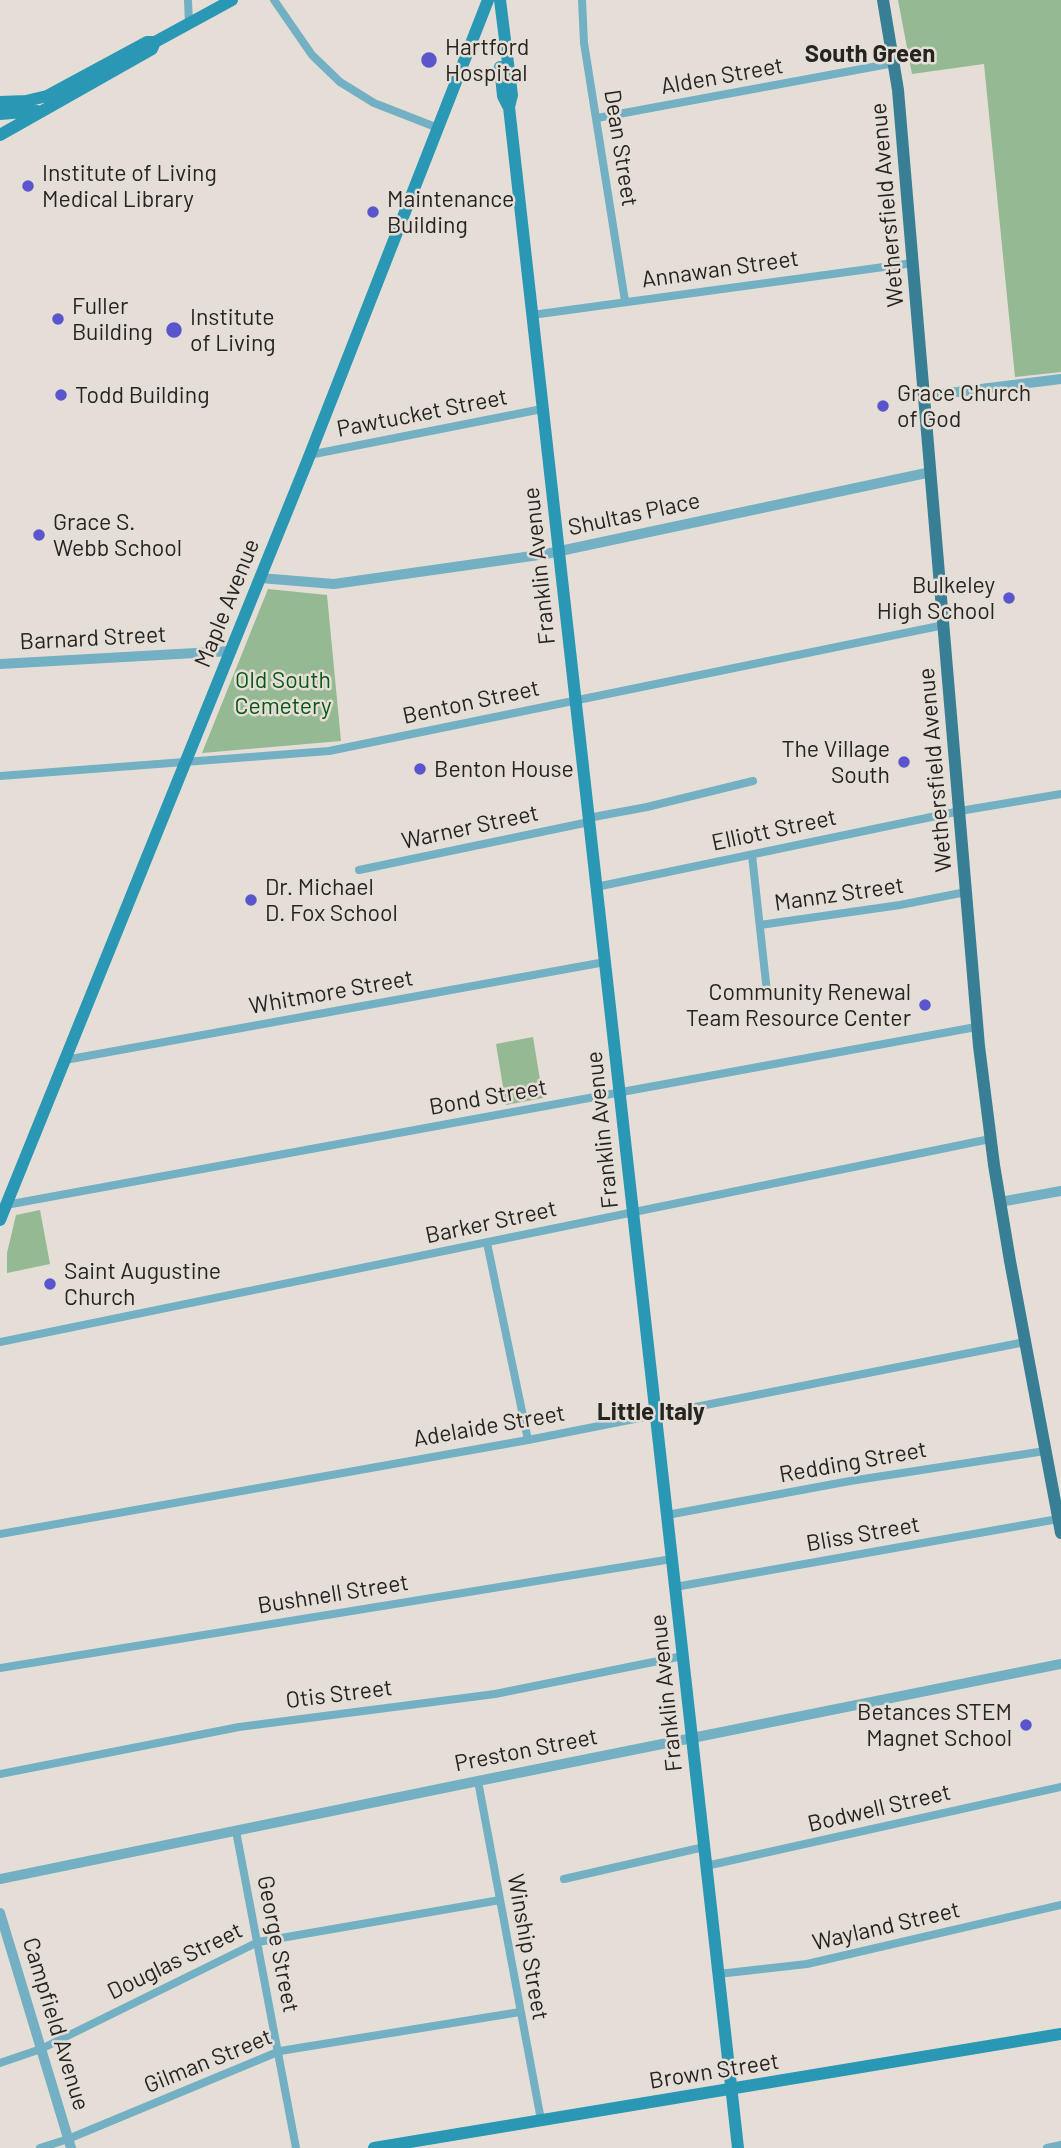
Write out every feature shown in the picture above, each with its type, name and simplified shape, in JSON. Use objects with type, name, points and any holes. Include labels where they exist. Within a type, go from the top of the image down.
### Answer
[{"type":"main road","points":[[0,102],[47,96],[232,0]]},
{"type":"main road","name":"Maple Avenue","points":[[0,1220],[231,651],[488,0]]},
{"type":"main road","name":"Franklin Avenue","points":[[494,0],[502,90],[509,107],[738,2148]]},
{"type":"main road","name":"Franklin Avenue","points":[[500,0],[512,95],[509,107]]},
{"type":"main road","name":"Wethersfield Avenue","points":[[883,0],[894,63],[913,263],[976,1027],[1000,1202],[1061,1533]]},
{"type":"main road","points":[[0,135],[152,49],[155,42]]},
{"type":"main road","points":[[0,114],[27,113],[51,106]]},
{"type":"main road","points":[[0,1182],[17,1179]]},
{"type":"main road","name":"Brown Street","points":[[374,2148],[1061,2034]]},
{"type":"street","points":[[188,0],[189,23]]},
{"type":"street","points":[[275,0],[312,55],[340,82],[374,103],[438,128]]},
{"type":"street","name":"Dean Street","points":[[582,0],[584,43],[625,301]]},
{"type":"street","name":"Alden Street","points":[[597,118],[894,63]]},
{"type":"street","name":"Annawan Street","points":[[532,314],[913,263]]},
{"type":"street","points":[[925,396],[1061,379]]},
{"type":"street","name":"Pawtucket Street","points":[[309,455],[542,409]]},
{"type":"street","name":"Shultas Place","points":[[260,578],[334,584],[559,552],[931,472]]},
{"type":"street","name":"Benton Street","points":[[0,776],[329,751],[944,625]]},
{"type":"street","name":"Barnard Street","points":[[0,664],[231,651]]},
{"type":"street","name":"Warner Street","points":[[359,870],[753,781]]},
{"type":"street","name":"Elliott Street","points":[[596,887],[960,811],[1061,794]]},
{"type":"street","points":[[752,855],[767,992]]},
{"type":"street","name":"Mannz Street","points":[[760,925],[900,905],[966,892]]},
{"type":"street","name":"Whitmore Street","points":[[65,1060],[605,962]]},
{"type":"street","name":"Bond Street","points":[[6,1205],[976,1027]]},
{"type":"street","name":"Barker Street","points":[[0,1342],[990,1139]]},
{"type":"street","points":[[1000,1202],[1061,1191]]},
{"type":"street","points":[[487,1243],[528,1440]]},
{"type":"street","name":"Adelaide Street","points":[[0,1534],[528,1440],[1024,1342]]},
{"type":"street","name":"Redding Street","points":[[667,1515],[850,1481],[1045,1451]]},
{"type":"street","name":"Bliss Street","points":[[675,1587],[1058,1519]]},
{"type":"street","name":"Bushnell Street","points":[[0,1668],[672,1559]]},
{"type":"street","name":"Otis Street","points":[[0,1774],[239,1727],[495,1694],[683,1656]]},
{"type":"street","name":"Preston Street","points":[[0,1880],[478,1780],[1061,1664]]},
{"type":"street","name":"Winship Street","points":[[478,1780],[541,2120]]},
{"type":"street","name":"Bodwell Street","points":[[706,1866],[1061,1787]]},
{"type":"street","name":"George Street","points":[[236,1831],[280,2051],[296,2148]]},
{"type":"street","points":[[564,1879],[704,1847]]},
{"type":"street","name":"Douglas Street","points":[[0,2063],[41,2049],[258,1942],[500,1900]]},
{"type":"street","name":"Wayland Street","points":[[718,1973],[807,1964],[1061,1905]]},
{"type":"street","name":"Campfield Avenue","points":[[0,1913],[69,2143]]},
{"type":"street","name":"Gilman Street","points":[[40,2148],[69,2143],[280,2051],[520,2012]]},
{"type":"street","points":[[1047,2148],[1061,2145]]},
{"type":"green space","points":[[898,0],[1061,0],[1061,372],[1015,377],[984,64],[912,74]]},
{"type":"green space","name":"Old South Cemetery","points":[[268,589],[327,595],[341,741],[202,753]]},
{"type":"green space","points":[[533,1037],[543,1098],[506,1105],[496,1044]]},
{"type":"green space","points":[[40,1210],[50,1264],[7,1273],[7,1253],[16,1215]]},
{"type":"place","name":"Hartford Hospital","points":[[429,60]]},
{"type":"place","name":"Institute of Living Medical Library","points":[[28,186]]},
{"type":"place","name":"Maintenance Building","points":[[373,212]]},
{"type":"place","name":"Fuller Building","points":[[58,319]]},
{"type":"place","name":"Institute of Living","points":[[174,330]]},
{"type":"place","name":"Todd Building","points":[[61,395]]},
{"type":"place","name":"Grace Church of God","points":[[883,406]]},
{"type":"place","name":"Grace S. Webb School","points":[[39,535]]},
{"type":"place","name":"Bulkeley High School","points":[[1009,598]]},
{"type":"place","name":"The Village South","points":[[904,762]]},
{"type":"place","name":"Benton House","points":[[420,769]]},
{"type":"place","name":"Dr. Michael D. Fox School","points":[[251,900]]},
{"type":"place","name":"Community Renewal Team Resource Center","points":[[925,1005]]},
{"type":"place","name":"Saint Augustine Church","points":[[50,1284]]},
{"type":"place","name":"Betances STEM Magnet School","points":[[1026,1725]]},
{"type":"district","name":"South Green","points":[[870,54]]},
{"type":"district","name":"Little Italy","points":[[651,1412]]}]
